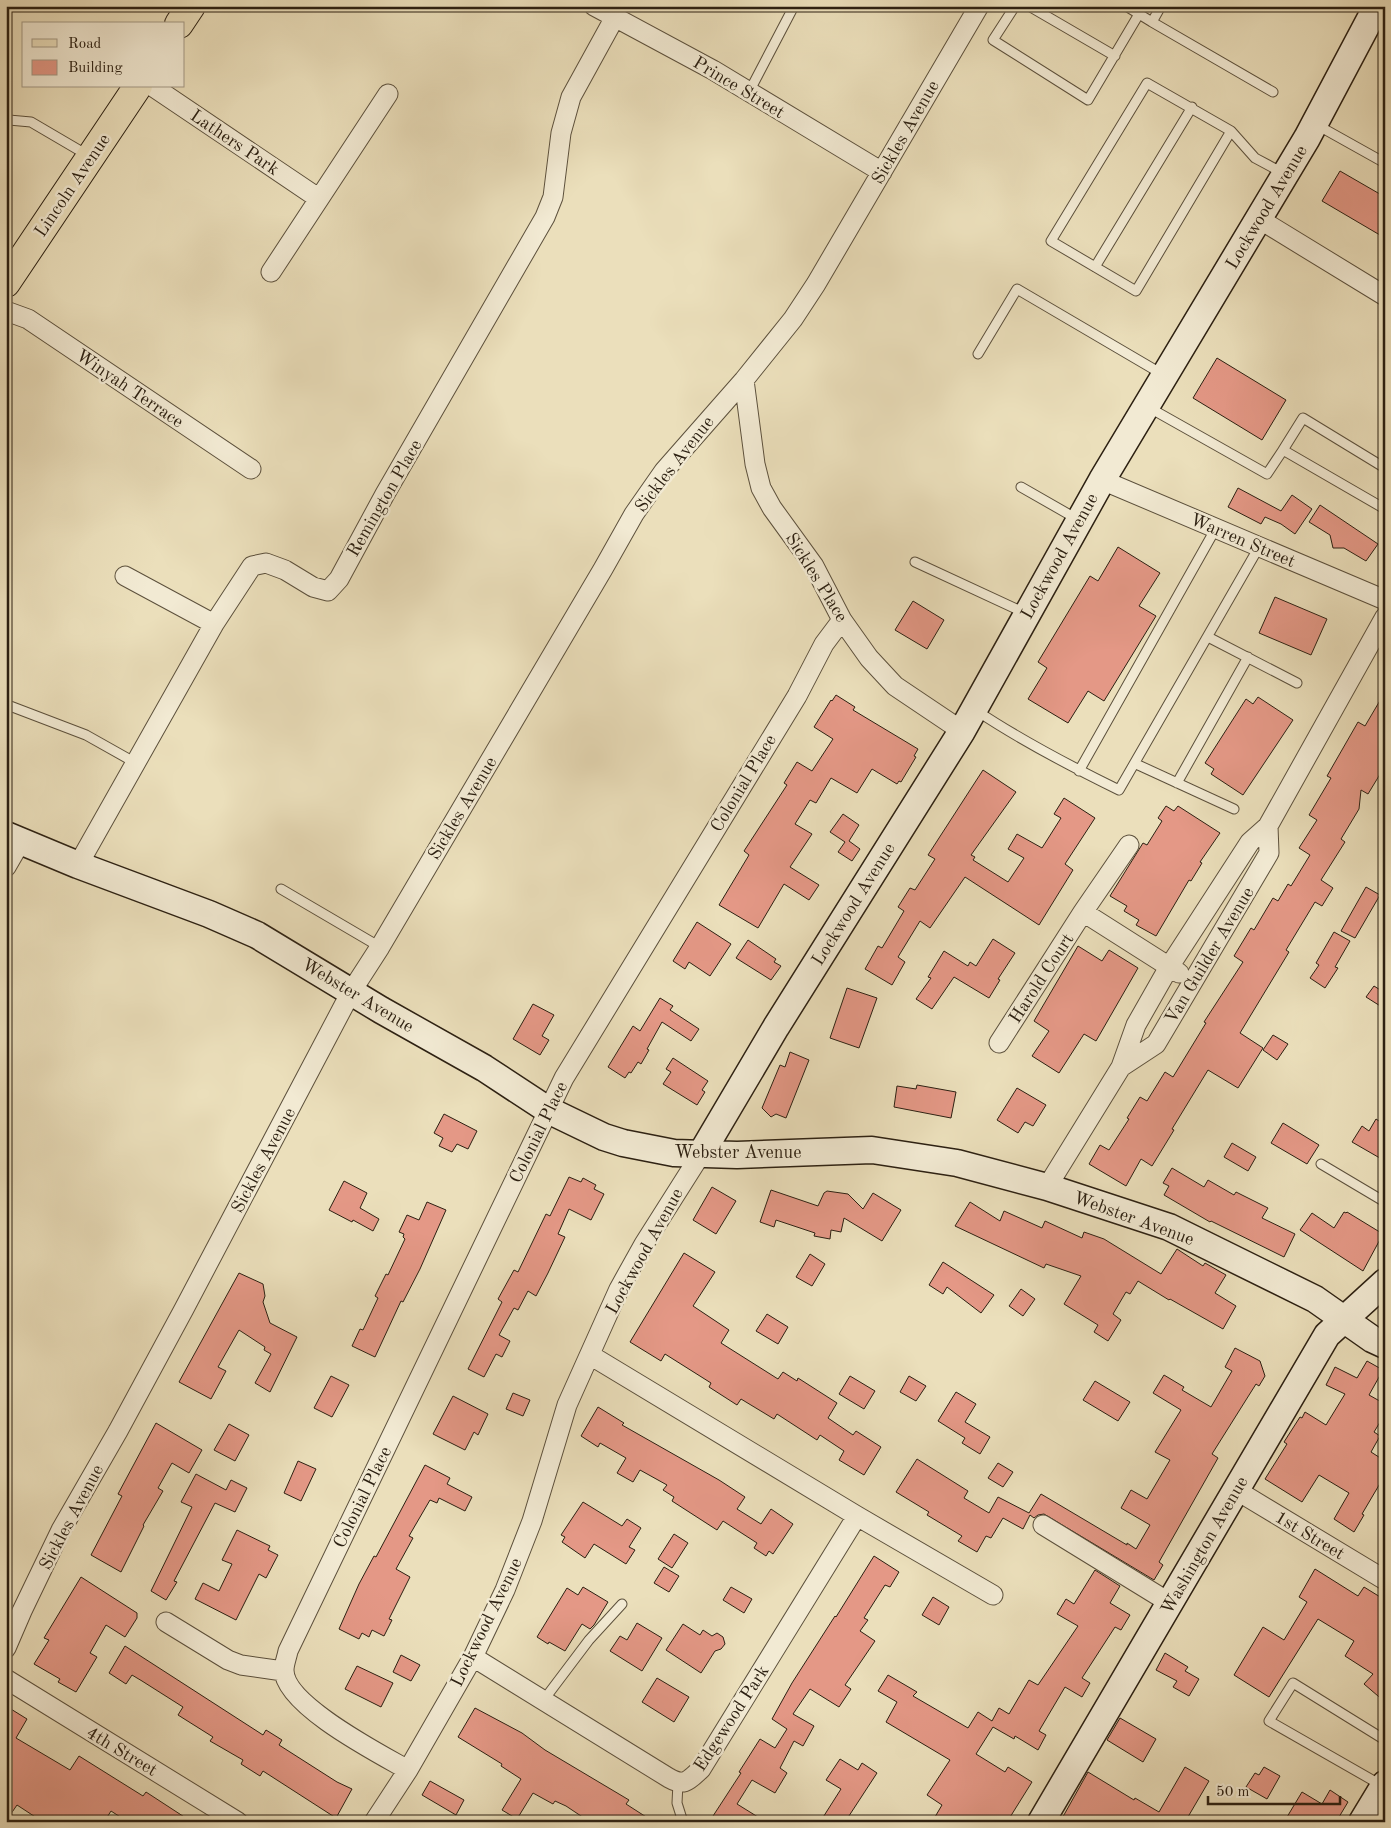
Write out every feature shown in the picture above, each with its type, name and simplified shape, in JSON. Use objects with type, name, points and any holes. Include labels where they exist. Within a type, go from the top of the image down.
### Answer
[{"type":"main road","points":[[180,22],[191,6]]},
{"type":"main road","name":"Lincoln Avenue","points":[[6,283],[137,88]]},
{"type":"street","name":"Prince Street","points":[[594,6],[713,70],[882,172]]},
{"type":"street","name":"Sickles Avenue","points":[[6,1648],[61,1530],[118,1431],[351,992],[380,947],[634,514],[664,471],[744,380],[793,319],[816,284],[979,6]]},
{"type":"street","name":"Lockwood Avenue","points":[[374,1822],[408,1770],[473,1657],[505,1590],[532,1521],[567,1405],[619,1289],[644,1244],[701,1154],[776,1027],[968,720],[1102,480],[1315,124],[1377,6]]},
{"type":"street","name":"Remington Place","points":[[78,865],[134,762],[214,624],[252,566],[266,563],[285,570],[313,587],[328,591],[339,579],[384,494],[546,217],[553,197],[561,133],[571,98],[616,17]]},
{"type":"street","name":"Lathers Park","points":[[155,88],[318,198]]},
{"type":"street","points":[[271,272],[388,94]]},
{"type":"street","points":[[1259,219],[1385,296]]},
{"type":"street","name":"Winyah Terrace","points":[[6,311],[28,319],[250,469]]},
{"type":"street","name":"Sickles Place","points":[[744,380],[755,464],[761,488],[772,508],[814,566],[842,620],[869,658],[895,686],[968,720]]},
{"type":"street","name":"Warren Street","points":[[1102,480],[1385,600]]},
{"type":"street","points":[[125,576],[214,624]]},
{"type":"street","name":"Van Guilder Avenue","points":[[1047,1187],[1121,1067],[1136,1025],[1169,967],[1250,842],[1268,826],[1385,617]]},
{"type":"street","name":"Colonial Place","points":[[284,1671],[288,1651],[300,1624],[564,1078],[797,696],[824,644],[842,620]]},
{"type":"street","name":"Van Guilder Avenue","points":[[1121,1067],[1156,1044],[1269,853],[1268,826]]},
{"type":"street","points":[[6,867],[14,838]]},
{"type":"street","name":"Webster Avenue","points":[[14,838],[78,865],[209,914],[257,935],[351,992],[484,1068],[548,1110],[604,1137],[623,1143],[674,1153],[737,1155],[872,1150],[957,1163],[1047,1187],[1169,1227],[1315,1299],[1385,1345]]},
{"type":"street","name":"Harold Court","points":[[999,1043],[1083,912],[1129,845]]},
{"type":"street","points":[[1083,912],[1193,981]]},
{"type":"street","name":"Washington Avenue","points":[[1041,1822],[1327,1335],[1385,1282]]},
{"type":"street","points":[[590,1355],[857,1516],[993,1595]]},
{"type":"street","name":"1st Street","points":[[1236,1490],[1385,1580]]},
{"type":"street","name":"Edgewood Park","points":[[473,1657],[678,1783],[687,1782],[701,1769],[857,1516]]},
{"type":"street","points":[[1043,1525],[1170,1603]]},
{"type":"street","points":[[166,1622],[228,1660],[241,1665],[284,1671],[290,1687],[326,1721],[408,1770]]},
{"type":"street","name":"4th Street","points":[[6,1680],[238,1822]]},
{"type":"street","points":[[1362,1822],[1384,1786]]},
{"type":"lane","points":[[749,92],[794,6]]},
{"type":"lane","points":[[1015,6],[993,40],[1088,100],[1139,14]]},
{"type":"lane","points":[[1029,6],[1114,56]]},
{"type":"lane","points":[[1126,6],[1272,92]]},
{"type":"lane","points":[[1152,22],[1161,6]]},
{"type":"lane","points":[[1231,131],[1136,291],[1051,241],[1147,83],[1231,131],[1255,158],[1285,174]]},
{"type":"lane","points":[[1095,267],[1192,107]]},
{"type":"lane","points":[[6,118],[9,120],[31,122],[91,157]]},
{"type":"lane","points":[[1315,124],[1385,163]]},
{"type":"lane","points":[[978,354],[1017,289],[1164,376]]},
{"type":"lane","points":[[1146,406],[1267,474],[1303,418],[1385,468]]},
{"type":"lane","points":[[1282,450],[1385,509]]},
{"type":"lane","points":[[1021,487],[1079,521]]},
{"type":"lane","points":[[1079,771],[1216,528]]},
{"type":"lane","points":[[968,720],[998,725],[1079,771],[1119,790],[1136,764],[1260,547]]},
{"type":"lane","points":[[914,562],[1027,614]]},
{"type":"lane","points":[[1208,637],[1297,683]]},
{"type":"lane","points":[[1177,783],[1248,657]]},
{"type":"lane","points":[[10,706],[86,735],[134,762]]},
{"type":"lane","points":[[1136,764],[1234,809]]},
{"type":"lane","points":[[281,889],[380,947]]},
{"type":"lane","points":[[1321,1164],[1385,1202]]},
{"type":"lane","points":[[543,1700],[589,1640],[622,1604]]},
{"type":"lane","points":[[1384,1786],[1270,1721],[1293,1683],[1385,1740]]},
{"type":"lane","points":[[678,1783],[677,1803],[683,1822]]},
{"type":"building","points":[[1340,171],[1385,197],[1385,238],[1322,201]]},
{"type":"building","points":[[1217,358],[1286,400],[1262,440],[1193,398]]},
{"type":"building","points":[[1238,488],[1281,511],[1292,495],[1312,509],[1295,534],[1281,524],[1265,517],[1261,524],[1228,507]]},
{"type":"building","points":[[1320,505],[1378,544],[1366,561],[1344,548],[1333,548],[1330,535],[1309,522]]},
{"type":"building","points":[[1118,547],[1160,573],[1139,606],[1156,616],[1104,701],[1088,691],[1068,723],[1028,699],[1047,668],[1038,662],[1090,576],[1098,581]]},
{"type":"building","points":[[1275,597],[1327,619],[1311,655],[1259,633]]},
{"type":"building","points":[[913,601],[944,620],[927,649],[895,630]]},
{"type":"building","points":[[1385,692],[1385,766],[1368,794],[1361,790],[1359,809],[1341,839],[1345,842],[1321,880],[1333,888],[1322,906],[1315,902],[1286,950],[1289,952],[1240,1033],[1263,1048],[1238,1088],[1208,1070],[1152,1166],[1141,1159],[1126,1186],[1089,1164],[1100,1145],[1109,1150],[1129,1119],[1127,1118],[1140,1097],[1147,1101],[1165,1072],[1173,1077],[1206,1023],[1204,1022],[1243,962],[1234,956],[1251,928],[1254,930],[1273,898],[1278,901],[1288,884],[1291,886],[1310,855],[1299,848],[1317,820],[1309,815],[1331,778],[1327,776],[1358,722],[1365,726]]},
{"type":"building","points":[[836,695],[855,707],[853,710],[918,749],[914,756],[916,757],[901,782],[899,781],[897,784],[872,769],[857,793],[831,778],[816,803],[810,800],[795,824],[812,834],[790,867],[819,885],[809,900],[784,884],[758,928],[719,905],[749,855],[744,851],[787,785],[784,783],[797,762],[812,771],[833,739],[814,727]]},
{"type":"building","points":[[1258,697],[1293,720],[1243,795],[1211,774],[1214,769],[1205,763],[1246,699],[1253,704]]},
{"type":"building","points":[[983,770],[1016,792],[971,855],[975,857],[973,860],[1008,882],[1024,858],[1008,849],[1017,834],[1042,848],[1061,818],[1054,814],[1064,798],[1095,818],[1065,864],[1073,870],[1039,925],[965,877],[930,928],[920,921],[898,957],[905,962],[892,985],[865,969],[878,946],[882,948],[904,911],[898,907],[910,888],[915,890],[935,859],[928,855]]},
{"type":"building","points":[[1166,806],[1174,811],[1178,806],[1220,833],[1200,862],[1202,863],[1191,881],[1189,880],[1156,936],[1136,925],[1139,920],[1124,911],[1127,906],[1110,896],[1143,843],[1147,845],[1162,821],[1158,818]]},
{"type":"building","points":[[843,814],[859,825],[849,841],[860,849],[852,861],[838,852],[845,842],[830,832]]},
{"type":"building","points":[[1366,887],[1380,895],[1355,938],[1341,931]]},
{"type":"building","points":[[697,922],[731,944],[710,976],[689,962],[685,969],[673,961]]},
{"type":"building","points":[[1334,932],[1350,941],[1335,967],[1338,968],[1325,988],[1310,978],[1319,965],[1316,963]]},
{"type":"building","points":[[993,939],[1015,953],[998,979],[1000,980],[989,998],[954,977],[932,1009],[916,999],[931,978],[928,977],[944,951],[968,966],[970,962],[976,966]]},
{"type":"building","points":[[748,940],[776,959],[774,962],[781,966],[771,980],[736,958]]},
{"type":"building","points":[[1078,946],[1102,961],[1109,950],[1138,968],[1096,1041],[1084,1034],[1059,1073],[1032,1056],[1049,1031],[1034,1021]]},
{"type":"building","points":[[1374,986],[1385,993],[1385,1009],[1366,997]]},
{"type":"building","points":[[847,988],[877,998],[859,1048],[830,1038]]},
{"type":"building","points":[[660,998],[673,1006],[670,1010],[699,1029],[691,1041],[662,1022],[641,1064],[638,1062],[631,1073],[629,1072],[625,1078],[608,1067],[633,1026],[640,1031]]},
{"type":"building","points":[[533,1004],[554,1015],[542,1036],[549,1040],[540,1055],[513,1039]]},
{"type":"building","points":[[1273,1035],[1288,1044],[1277,1060],[1263,1050]]},
{"type":"building","points":[[790,1052],[809,1060],[786,1118],[776,1114],[771,1117],[762,1108],[780,1065],[785,1067]]},
{"type":"building","points":[[673,1058],[708,1081],[702,1090],[705,1092],[697,1105],[663,1084],[671,1072],[666,1069]]},
{"type":"building","points":[[917,1085],[956,1092],[951,1118],[894,1107],[897,1086],[916,1089]]},
{"type":"building","points":[[1017,1088],[1046,1105],[1033,1126],[1025,1122],[1018,1133],[997,1120]]},
{"type":"building","points":[[444,1114],[477,1131],[468,1149],[457,1144],[452,1152],[439,1146],[443,1138],[434,1133]]},
{"type":"building","points":[[1376,1119],[1385,1125],[1385,1161],[1352,1142],[1362,1126],[1369,1131]]},
{"type":"building","points":[[1283,1123],[1319,1145],[1307,1164],[1271,1143]]},
{"type":"building","points":[[1232,1143],[1256,1157],[1248,1171],[1224,1157]]},
{"type":"building","points":[[1172,1168],[1204,1187],[1208,1180],[1234,1195],[1236,1192],[1268,1208],[1262,1218],[1295,1234],[1284,1257],[1210,1222],[1164,1195],[1169,1186],[1163,1183]]},
{"type":"building","points":[[569,1177],[581,1182],[583,1178],[596,1185],[594,1189],[604,1194],[591,1220],[569,1209],[558,1234],[565,1237],[548,1273],[536,1296],[528,1291],[518,1310],[514,1308],[499,1335],[510,1341],[502,1357],[496,1354],[484,1377],[468,1369],[502,1302],[498,1299],[514,1270],[518,1272],[546,1214],[550,1216]]},
{"type":"building","points":[[344,1181],[367,1193],[360,1208],[379,1219],[373,1231],[329,1210]]},
{"type":"building","points":[[712,1187],[736,1201],[716,1234],[693,1220]]},
{"type":"building","points":[[771,1190],[818,1206],[824,1193],[827,1191],[848,1194],[863,1209],[873,1193],[901,1210],[882,1241],[844,1218],[841,1232],[831,1230],[830,1239],[814,1236],[815,1233],[776,1220],[774,1227],[760,1222]]},
{"type":"building","points":[[427,1202],[446,1210],[420,1269],[403,1302],[401,1301],[375,1357],[352,1346],[360,1329],[363,1330],[378,1298],[375,1296],[386,1274],[388,1275],[405,1239],[403,1237],[404,1234],[399,1232],[407,1215],[419,1220]]},
{"type":"building","points":[[970,1202],[1000,1221],[1004,1211],[1042,1228],[1045,1221],[1082,1238],[1084,1232],[1104,1239],[1161,1274],[1177,1249],[1203,1266],[1205,1263],[1226,1275],[1215,1293],[1236,1306],[1223,1329],[1138,1281],[1130,1294],[1126,1292],[1113,1314],[1121,1320],[1108,1341],[1094,1332],[1098,1325],[1064,1304],[1081,1276],[1046,1264],[1044,1268],[955,1226]]},
{"type":"building","points":[[1344,1212],[1383,1234],[1363,1271],[1300,1230],[1312,1213],[1334,1228]]},
{"type":"building","points":[[684,1253],[715,1272],[693,1306],[729,1330],[721,1343],[778,1379],[783,1372],[797,1381],[798,1378],[837,1403],[828,1418],[853,1435],[856,1431],[881,1447],[864,1475],[839,1460],[844,1451],[820,1435],[817,1440],[777,1414],[774,1419],[741,1399],[737,1405],[709,1387],[711,1383],[665,1354],[661,1361],[630,1342]]},
{"type":"building","points":[[810,1254],[825,1264],[812,1286],[796,1277]]},
{"type":"building","points":[[943,1262],[994,1295],[981,1313],[947,1287],[943,1294],[929,1285]]},
{"type":"building","points":[[239,1273],[263,1284],[265,1296],[263,1302],[270,1323],[297,1337],[270,1392],[255,1383],[271,1354],[264,1350],[265,1347],[239,1330],[218,1367],[226,1371],[211,1399],[179,1382]]},
{"type":"building","points":[[1021,1289],[1035,1299],[1023,1316],[1009,1306]]},
{"type":"building","points":[[767,1314],[788,1327],[778,1344],[756,1331]]},
{"type":"building","points":[[1235,1348],[1260,1361],[1265,1376],[1259,1386],[1256,1384],[1212,1454],[1218,1458],[1159,1562],[1163,1565],[1154,1580],[1044,1514],[1034,1518],[1030,1515],[1023,1529],[1003,1518],[991,1538],[986,1536],[977,1552],[958,1541],[962,1536],[927,1515],[929,1512],[896,1492],[917,1459],[968,1491],[964,1498],[989,1513],[998,1497],[1029,1513],[1041,1494],[1136,1549],[1150,1525],[1121,1508],[1131,1490],[1147,1499],[1170,1460],[1155,1452],[1181,1410],[1153,1393],[1164,1375],[1184,1387],[1182,1390],[1211,1407],[1232,1371],[1225,1367]]},
{"type":"building","points":[[1367,1361],[1383,1370],[1369,1395],[1385,1404],[1385,1414],[1374,1432],[1380,1436],[1371,1452],[1385,1461],[1385,1475],[1362,1514],[1364,1515],[1354,1532],[1334,1519],[1349,1493],[1319,1475],[1302,1502],[1265,1479],[1287,1444],[1284,1442],[1305,1412],[1326,1425],[1345,1394],[1326,1385],[1335,1367],[1357,1378]]},
{"type":"building","points":[[331,1376],[349,1385],[332,1417],[314,1408]]},
{"type":"building","points":[[850,1376],[875,1391],[864,1409],[839,1394]]},
{"type":"building","points":[[909,1376],[926,1386],[916,1401],[900,1392]]},
{"type":"building","points":[[1095,1381],[1130,1402],[1118,1421],[1083,1400]]},
{"type":"building","points":[[956,1392],[976,1404],[965,1422],[990,1437],[980,1454],[962,1443],[965,1438],[938,1421]]},
{"type":"building","points":[[513,1393],[530,1400],[523,1416],[506,1409]]},
{"type":"building","points":[[453,1396],[488,1414],[478,1435],[474,1432],[465,1450],[433,1434]]},
{"type":"building","points":[[598,1407],[624,1423],[622,1425],[719,1480],[745,1497],[737,1509],[761,1524],[771,1509],[793,1524],[773,1554],[769,1551],[766,1556],[754,1548],[757,1543],[723,1521],[717,1530],[672,1501],[674,1497],[663,1490],[667,1485],[640,1470],[633,1482],[617,1473],[626,1458],[600,1443],[598,1447],[581,1436]]},
{"type":"building","points":[[156,1423],[202,1450],[189,1473],[172,1463],[158,1488],[163,1491],[143,1525],[121,1572],[91,1555],[122,1496],[118,1494]]},
{"type":"building","points":[[229,1424],[249,1435],[235,1461],[214,1450]]},
{"type":"building","points":[[298,1461],[316,1469],[301,1501],[284,1493]]},
{"type":"building","points":[[998,1463],[1013,1472],[1003,1487],[988,1478]]},
{"type":"building","points":[[425,1465],[450,1478],[447,1484],[472,1497],[465,1511],[439,1498],[437,1503],[430,1500],[409,1536],[413,1538],[396,1569],[410,1577],[389,1619],[392,1620],[384,1636],[372,1630],[369,1637],[362,1633],[359,1639],[339,1629],[359,1584],[374,1556],[376,1557]]},
{"type":"building","points":[[196,1474],[226,1490],[231,1480],[247,1488],[235,1512],[215,1503],[174,1581],[177,1582],[166,1600],[151,1591],[192,1507],[181,1502]]},
{"type":"building","points":[[583,1502],[622,1526],[627,1519],[641,1528],[629,1547],[635,1550],[626,1564],[594,1544],[585,1558],[562,1542],[565,1537],[561,1535]]},
{"type":"building","points":[[237,1530],[270,1546],[268,1550],[278,1555],[266,1578],[259,1574],[236,1620],[195,1599],[203,1583],[219,1591],[232,1564],[222,1560]]},
{"type":"building","points":[[674,1534],[688,1543],[672,1568],[658,1559]]},
{"type":"building","points":[[874,1556],[899,1572],[890,1587],[885,1585],[864,1618],[868,1620],[860,1631],[875,1641],[845,1685],[851,1689],[839,1707],[810,1689],[793,1714],[814,1726],[803,1746],[794,1741],[780,1768],[787,1773],[775,1793],[752,1780],[737,1804],[766,1822],[722,1822],[713,1816],[760,1739],[775,1748],[787,1729],[772,1719],[792,1683]]},
{"type":"building","points":[[664,1567],[679,1576],[669,1592],[654,1583]]},
{"type":"building","points":[[1315,1569],[1358,1596],[1364,1587],[1385,1600],[1385,1702],[1364,1684],[1373,1674],[1345,1656],[1354,1641],[1318,1619],[1269,1697],[1234,1675],[1263,1627],[1284,1640],[1307,1602],[1299,1597]]},
{"type":"building","points":[[1095,1570],[1120,1586],[1110,1603],[1130,1615],[1121,1630],[1115,1627],[1082,1678],[1090,1683],[1082,1697],[1065,1687],[1039,1731],[1046,1735],[1038,1750],[1015,1736],[1014,1739],[993,1727],[976,1754],[1005,1772],[1008,1767],[1032,1782],[1007,1822],[932,1822],[942,1805],[927,1795],[950,1760],[886,1722],[897,1702],[878,1691],[888,1675],[917,1692],[913,1696],[968,1728],[978,1712],[992,1721],[999,1708],[1009,1714],[1029,1680],[1038,1685],[1078,1626],[1057,1614],[1066,1599],[1074,1604]]},
{"type":"building","points":[[81,1577],[137,1613],[137,1618],[125,1637],[106,1625],[90,1653],[97,1657],[76,1692],[58,1682],[60,1679],[34,1664],[49,1640],[44,1638]]},
{"type":"building","points":[[583,1587],[608,1602],[594,1625],[590,1629],[582,1624],[565,1651],[537,1637],[567,1588],[578,1595]]},
{"type":"building","points":[[731,1587],[752,1599],[744,1613],[723,1600]]},
{"type":"building","points":[[933,1597],[949,1607],[939,1625],[922,1615]]},
{"type":"building","points":[[637,1623],[662,1638],[642,1671],[610,1651],[620,1636],[627,1640]]},
{"type":"building","points":[[683,1624],[700,1635],[703,1630],[712,1636],[717,1633],[723,1637],[725,1644],[721,1649],[715,1651],[701,1673],[666,1650]]},
{"type":"building","points":[[125,1646],[263,1735],[266,1730],[282,1740],[279,1745],[337,1782],[352,1789],[336,1818],[263,1771],[260,1776],[241,1764],[243,1760],[210,1741],[213,1737],[178,1715],[183,1707],[132,1675],[126,1684],[109,1673]]},
{"type":"building","points":[[1165,1653],[1188,1667],[1185,1671],[1199,1679],[1189,1696],[1173,1687],[1177,1681],[1156,1670]]},
{"type":"building","points":[[401,1655],[420,1665],[411,1681],[393,1672]]},
{"type":"building","points":[[357,1666],[393,1683],[381,1707],[345,1689]]},
{"type":"building","points":[[657,1678],[689,1697],[674,1722],[642,1702]]},
{"type":"building","points":[[6,1706],[27,1719],[16,1738],[70,1770],[79,1756],[143,1796],[146,1792],[192,1822],[128,1822],[111,1811],[104,1822],[43,1822],[17,1805],[6,1821]]},
{"type":"building","points":[[475,1708],[522,1733],[545,1750],[629,1800],[626,1804],[654,1822],[590,1822],[566,1806],[555,1801],[553,1804],[533,1793],[517,1819],[502,1810],[521,1779],[501,1766],[502,1764],[458,1737]]},
{"type":"building","points":[[1120,1718],[1156,1739],[1143,1762],[1107,1740]]},
{"type":"building","points":[[840,1759],[858,1770],[862,1763],[877,1773],[845,1822],[820,1822],[841,1789],[826,1780]]},
{"type":"building","points":[[1185,1767],[1209,1781],[1185,1822],[1060,1822],[1088,1772],[1134,1800],[1135,1798],[1159,1812]]},
{"type":"building","points":[[1264,1767],[1280,1776],[1267,1799],[1246,1787],[1255,1773],[1259,1775]]},
{"type":"building","points":[[430,1781],[464,1800],[456,1815],[422,1795]]},
{"type":"building","points":[[1330,1790],[1348,1802],[1336,1822],[1284,1822],[1302,1792],[1322,1804]]}]
